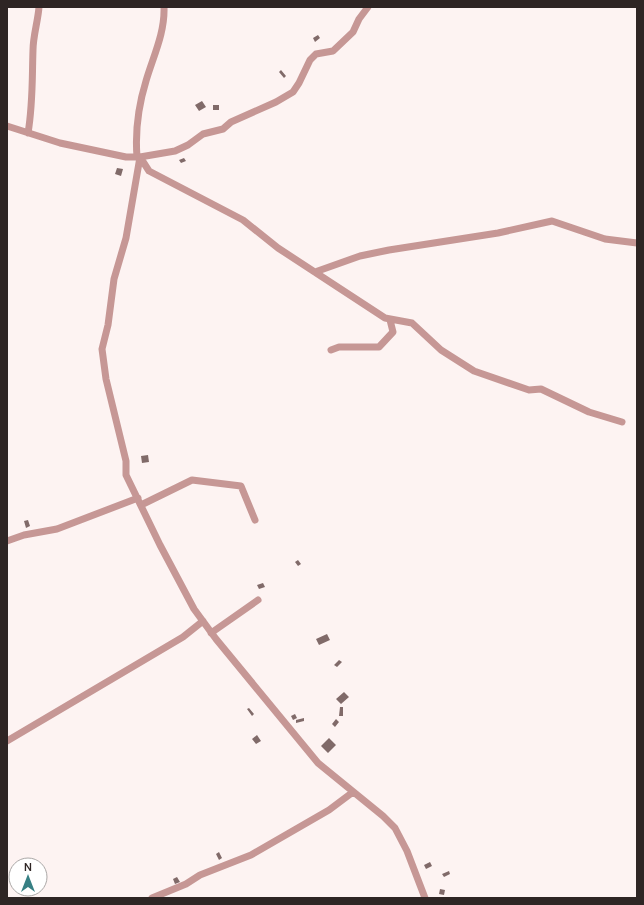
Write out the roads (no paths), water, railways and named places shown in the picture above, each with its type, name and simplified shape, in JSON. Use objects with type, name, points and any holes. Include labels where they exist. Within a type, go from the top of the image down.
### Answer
[{"type":"street","points":[[28,133],[32,111],[32,49],[39,7]]},
{"type":"street","points":[[164,7],[158,46],[138,111],[136,138],[138,157],[126,238],[114,279],[110,314],[102,349],[106,379],[126,461],[126,475],[142,505],[160,545],[194,609],[318,763],[383,816],[395,828],[407,851],[425,898]]},
{"type":"street","points":[[7,126],[86,149],[138,157],[175,151],[188,145],[203,134],[223,129],[232,122],[276,102],[293,92],[300,83],[310,60],[316,54],[333,51],[353,32],[358,19],[368,7]]},
{"type":"street","points":[[138,157],[149,171],[243,220],[278,248],[385,318],[412,323],[441,350],[474,371],[529,390],[541,389],[589,412],[622,422]]},
{"type":"street","points":[[315,272],[360,256],[498,233],[552,222],[605,239],[637,243]]},
{"type":"street","points":[[331,350],[339,347],[379,347],[393,332],[390,320]]},
{"type":"street","points":[[142,505],[192,480],[210,481],[241,486],[255,520]]},
{"type":"street","points":[[7,541],[24,535],[57,529],[138,498]]},
{"type":"street","points":[[211,632],[258,600]]},
{"type":"street","points":[[7,741],[183,637],[203,621]]},
{"type":"street","points":[[152,898],[186,884],[200,875],[251,856],[329,810],[353,792]]}]
